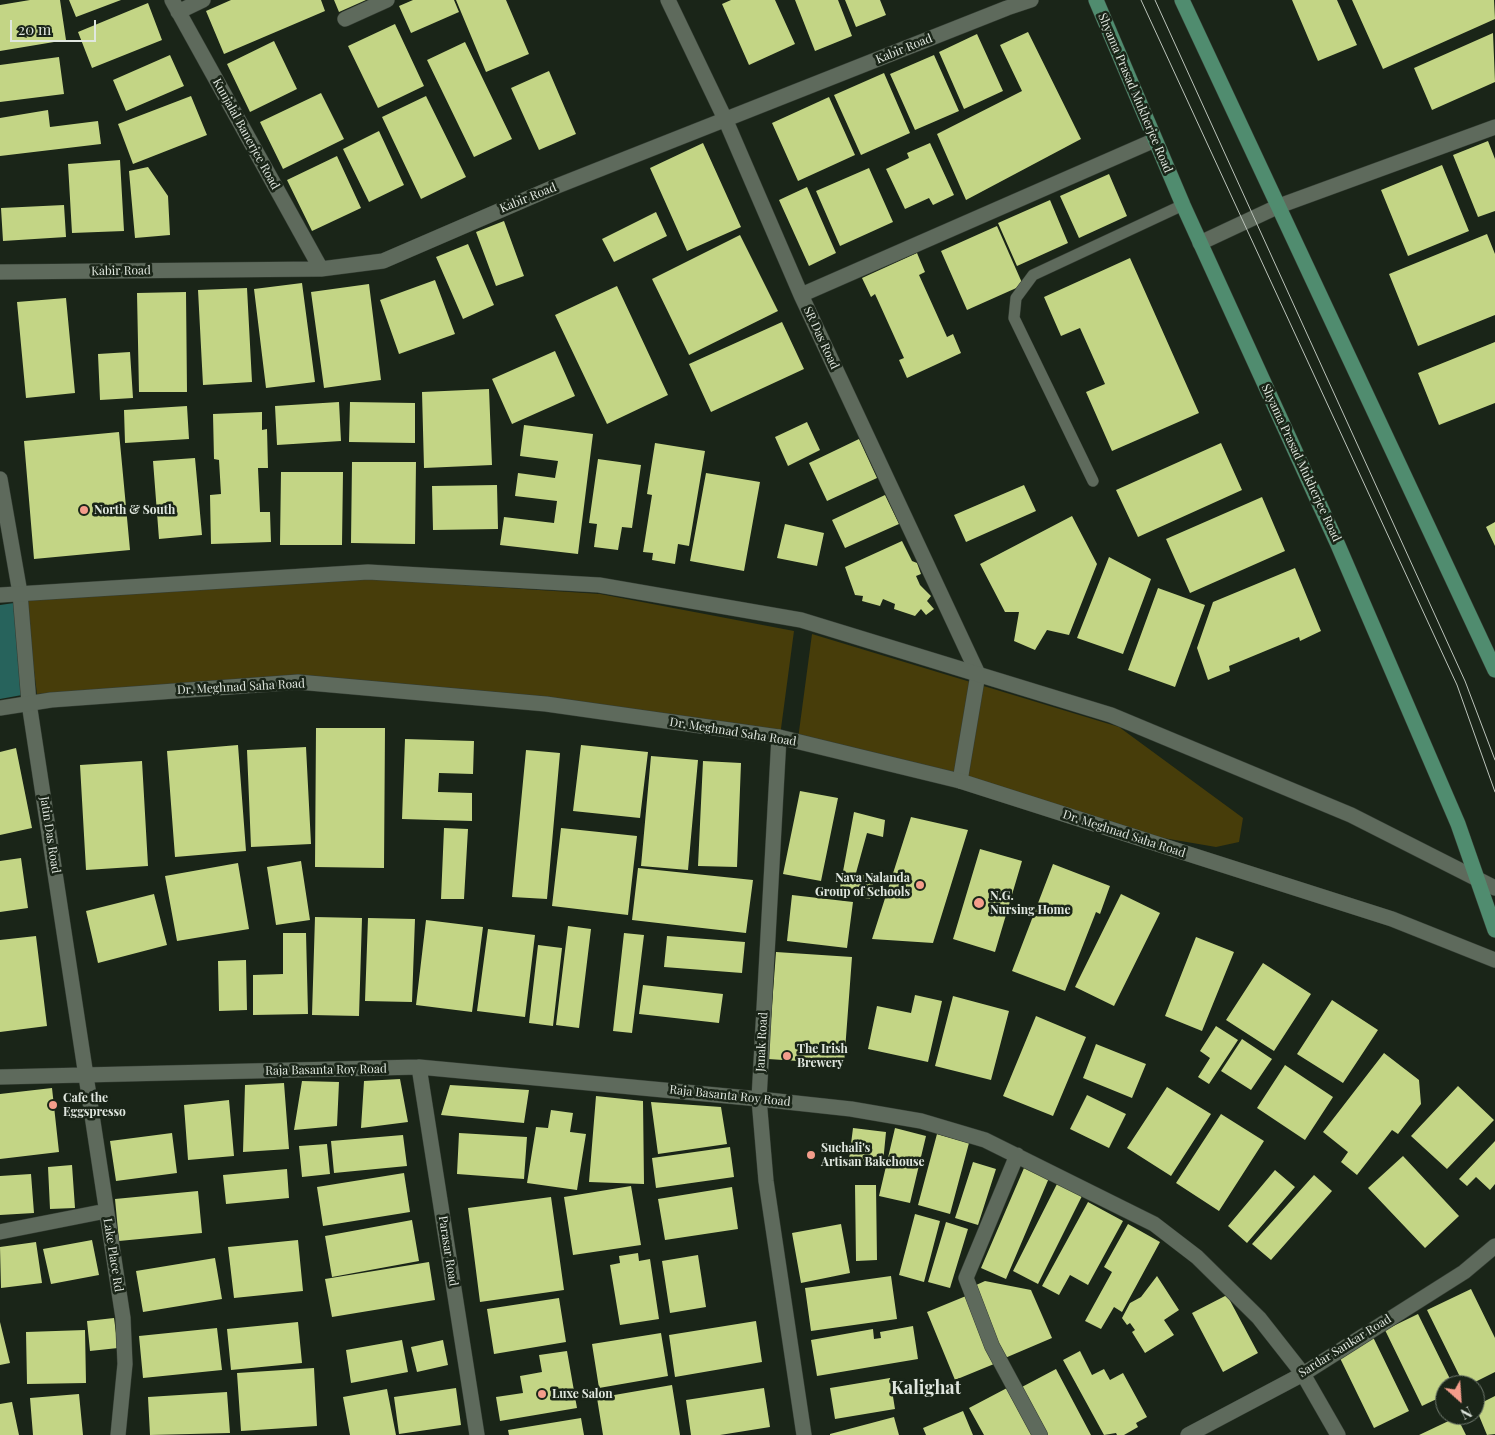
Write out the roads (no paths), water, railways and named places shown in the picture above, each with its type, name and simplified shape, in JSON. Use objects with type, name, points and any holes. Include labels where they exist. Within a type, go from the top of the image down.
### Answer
[{"type":"main road","name":"Shyama Prasad Mukherjee Road","points":[[1096,0],[1200,244],[1338,545],[1458,824],[1495,930]]},
{"type":"main road","points":[[1182,0],[1495,670]]},
{"type":"street","points":[[175,6],[203,0]]},
{"type":"street","points":[[345,19],[387,0]]},
{"type":"street","name":"SR Das Road","points":[[668,0],[726,121],[801,295],[978,674]]},
{"type":"street","name":"Kabir Road","points":[[0,272],[321,269],[383,261],[552,188],[1031,0]]},
{"type":"street","name":"Kunjalal Banerjee Road","points":[[175,6],[321,269]]},
{"type":"street","points":[[1200,244],[1279,206],[1495,127]]},
{"type":"street","points":[[801,295],[1155,140]]},
{"type":"street","name":"Jatin Das Road","points":[[0,479],[20,593],[29,703],[88,1075]]},
{"type":"street","points":[[0,595],[368,572],[599,585],[801,620],[1111,715],[1351,815],[1495,888]]},
{"type":"street","points":[[960,781],[978,674]]},
{"type":"street","name":"Dr. Meghnad Saha Road","points":[[0,708],[51,700],[298,682],[546,704],[779,737],[960,781],[1392,920],[1495,960]]},
{"type":"street","name":"Janak Road","points":[[779,737],[759,1099],[766,1181],[804,1435]]},
{"type":"street","name":"Raja Basanta Roy Road","points":[[0,1078],[419,1067],[759,1099],[851,1109],[921,1121],[985,1140],[1154,1224],[1197,1257],[1259,1318],[1303,1374],[1338,1435]]},
{"type":"street","name":"Parasar Road","points":[[419,1067],[477,1435]]},
{"type":"street","name":"Lake Place Rd","points":[[88,1075],[106,1211],[123,1318],[125,1364],[118,1435]]},
{"type":"street","points":[[1017,1155],[966,1278],[992,1346],[1040,1435]]},
{"type":"street","points":[[0,1232],[106,1211]]},
{"type":"street","name":"Sardar Sankar Road","points":[[1188,1435],[1303,1374],[1464,1272],[1495,1246]]},
{"type":"lane","points":[[1093,481],[1014,318],[1016,298],[1034,275],[1183,205]]},
{"type":"water","points":[[14,603],[22,695],[0,699],[0,605]]},
{"type":"tram line","points":[[1141,0],[1457,685],[1495,792]]},
{"type":"tram line","points":[[1155,0],[1465,681],[1495,760]]},
{"type":"place","name":"North & South","points":[[84,510]]},
{"type":"place","name":"Nava Nalanda Group of Schools","points":[[920,885]]},
{"type":"place","name":"N.G. Nursing Home","points":[[979,903]]},
{"type":"place","name":"The Irish Brewery","points":[[787,1056]]},
{"type":"place","name":"Cafe the Eggspresso","points":[[53,1105]]},
{"type":"place","name":"Suchali's Artisan Bakehouse","points":[[811,1155]]},
{"type":"place","name":"Luxe Salon","points":[[542,1394]]},
{"type":"district","name":"Kalighat","points":[[926,1388]]}]
